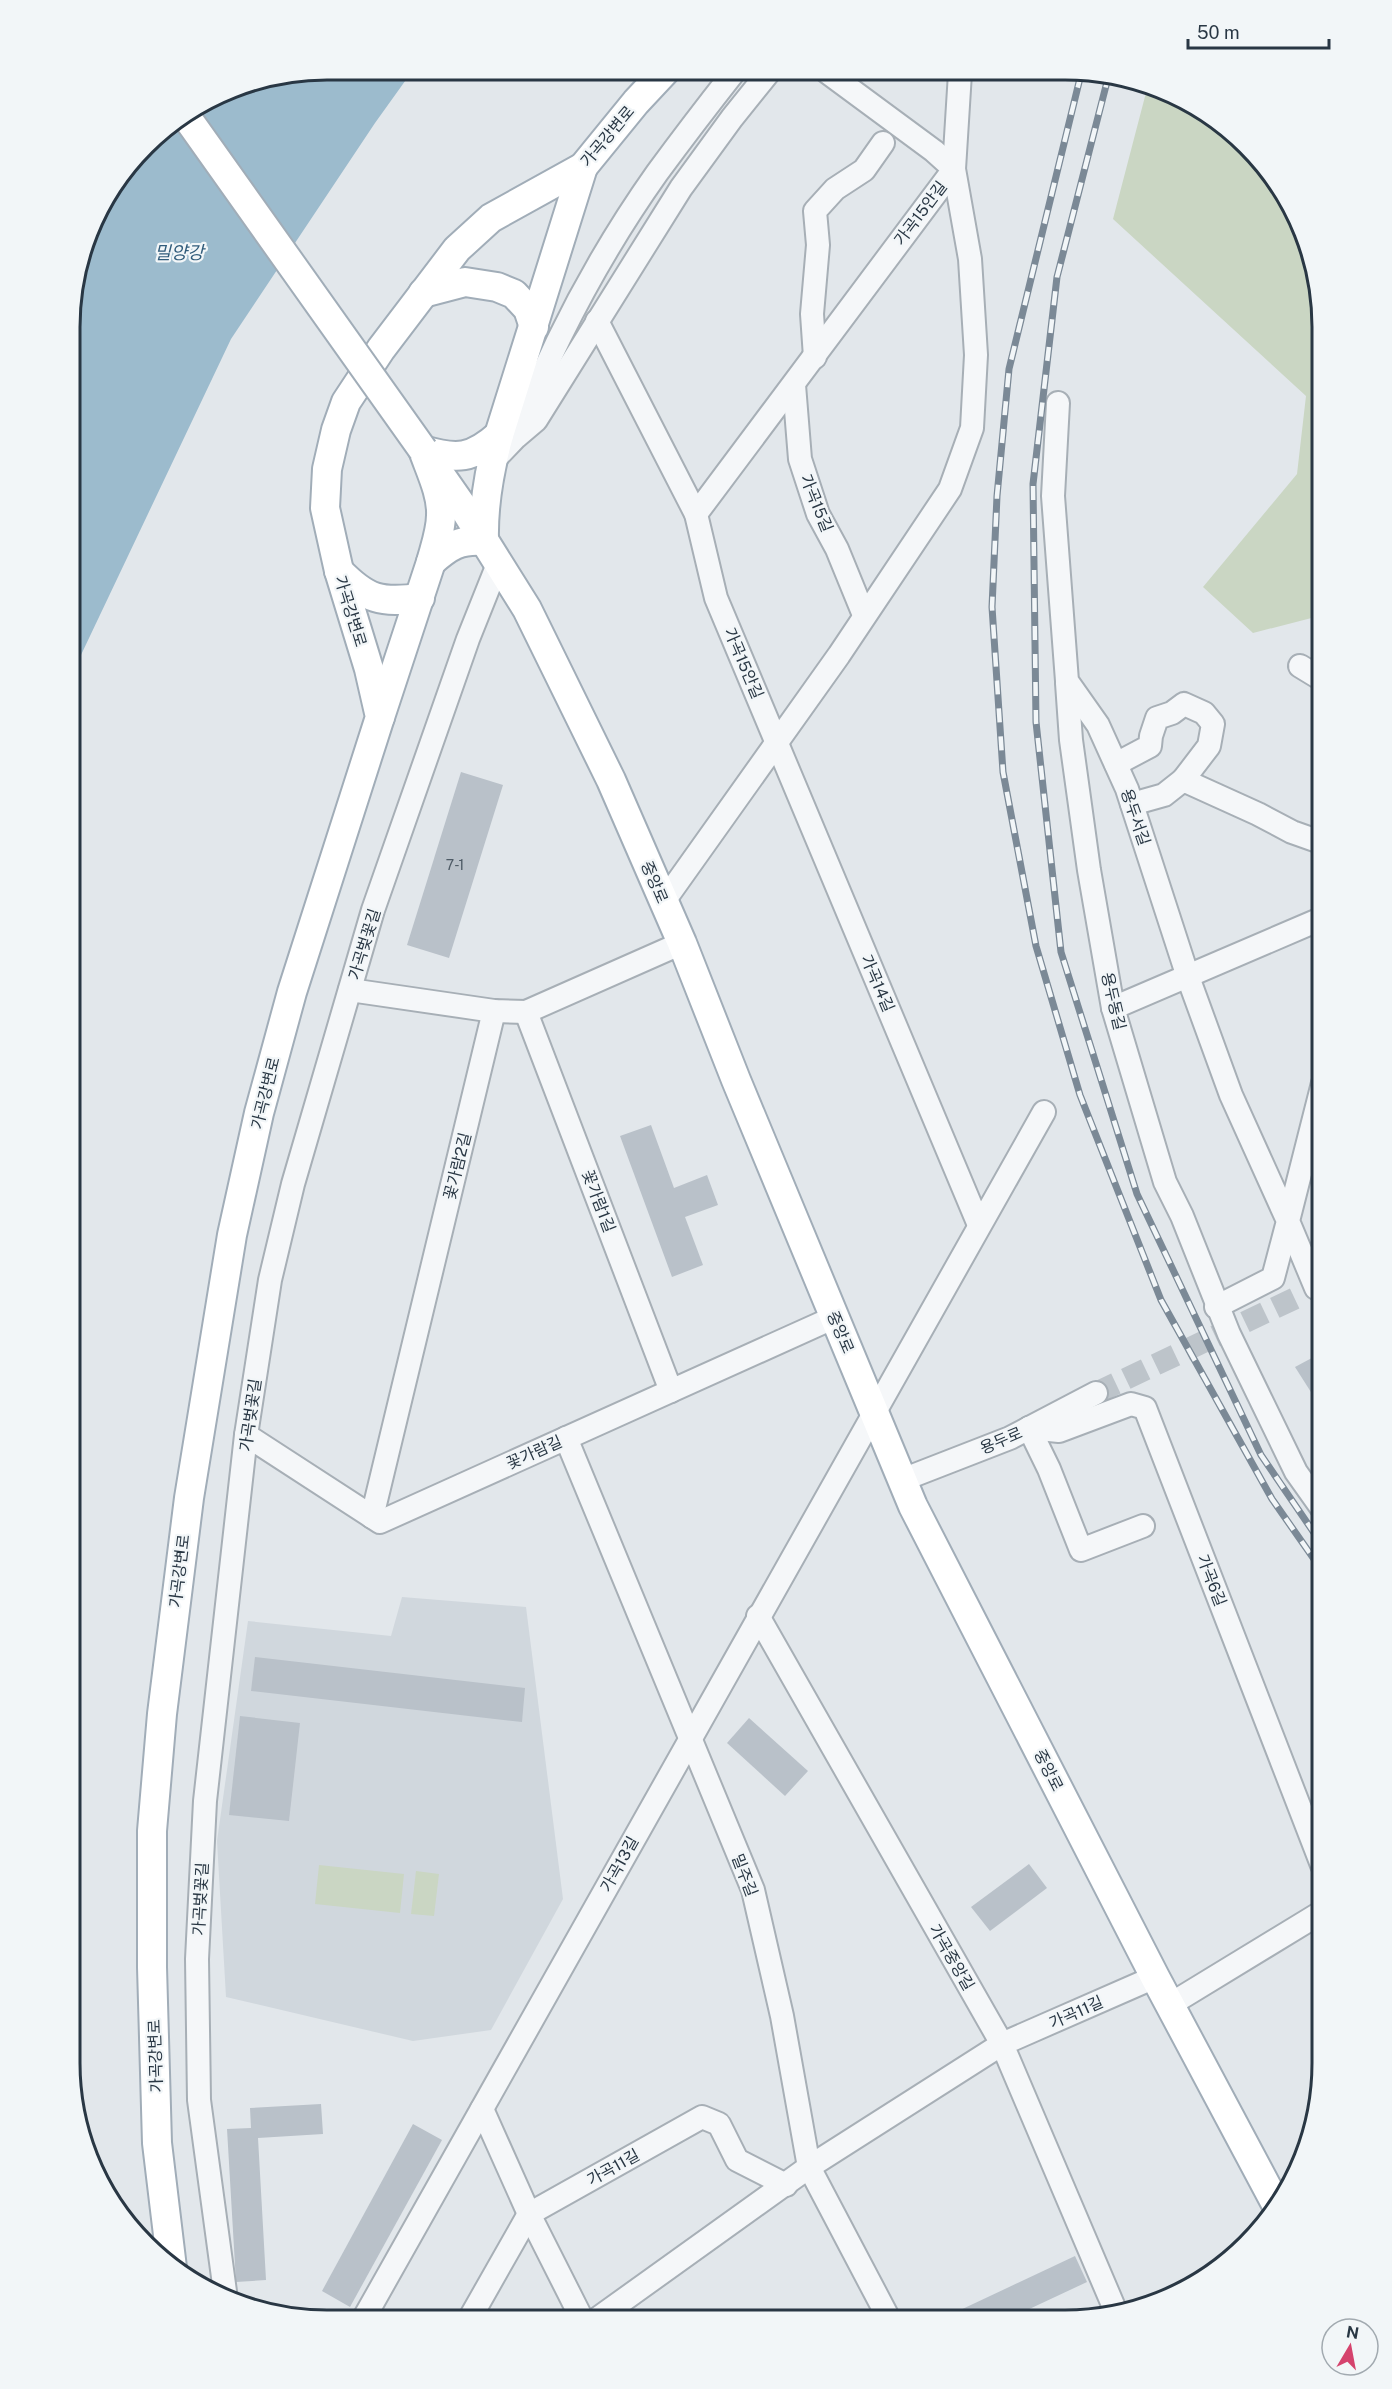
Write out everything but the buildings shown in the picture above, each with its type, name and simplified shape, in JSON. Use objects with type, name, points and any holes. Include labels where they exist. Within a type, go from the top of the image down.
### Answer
[{"type":"main road","name":"가곡강변로","points":[[170,2254],[157,2143],[152,1967],[152,1831],[162,1714],[189,1498],[232,1235],[259,1113],[292,992],[380,717],[369,669],[339,571],[325,508],[327,469],[336,430],[346,402],[381,349],[457,249],[491,218],[583,167],[657,80]]},
{"type":"main road","name":"중앙로","points":[[189,121],[423,450],[526,609],[601,759],[682,942],[736,1080],[902,1480],[1155,1977],[1272,2197]]},
{"type":"main road","points":[[491,553],[485,498],[491,463],[507,436],[534,327],[583,167]]},
{"type":"main road","points":[[423,293],[465,282],[497,287],[514,294],[528,309],[534,327]]},
{"type":"main road","points":[[423,450],[445,456],[465,457],[507,436]]},
{"type":"main road","points":[[380,717],[420,598],[440,528],[441,512],[423,450]]},
{"type":"main road","points":[[431,562],[458,543],[469,540],[491,553]]},
{"type":"main road","points":[[339,571],[356,589],[367,595],[393,601],[420,598]]},
{"type":"street","points":[[507,436],[590,279],[656,175],[728,80]]},
{"type":"street","points":[[507,436],[536,420],[681,188],[763,80]]},
{"type":"street","name":"가곡15안길","points":[[696,514],[794,386],[954,169],[934,151],[838,80]]},
{"type":"street","points":[[664,901],[839,655],[950,489],[972,428],[976,355],[970,260],[954,169],[960,80]]},
{"type":"street","points":[[814,357],[812,314],[818,245],[815,211],[835,189],[864,170],[883,143]]},
{"type":"street","name":"가곡15안길","points":[[597,321],[696,514],[716,598],[777,741]]},
{"type":"street","name":"가곡15길","points":[[794,386],[800,459],[818,514],[837,549],[864,615]]},
{"type":"street","points":[[1058,403],[1053,496],[1067,681]]},
{"type":"street","name":"가곡벚꽃길","points":[[223,2287],[199,2100],[197,1959],[205,1801],[246,1435],[270,1280],[293,1184],[377,898],[468,639],[491,553]]},
{"type":"street","points":[[1300,666],[1312,673]]},
{"type":"street","name":"용두서길","points":[[1067,681],[1098,725],[1116,764],[1132,804],[1188,977],[1231,1095],[1312,1279]]},
{"type":"street","name":"용두동길","points":[[1067,681],[1071,740],[1089,870],[1113,1008],[1165,1182],[1182,1216],[1216,1307],[1296,1472],[1312,1495]]},
{"type":"street","points":[[1116,764],[1150,746],[1157,718],[1172,713],[1184,704],[1204,713],[1213,724],[1209,746],[1183,780],[1164,795],[1132,804]]},
{"type":"street","name":"가곡14길","points":[[777,741],[979,1225]]},
{"type":"street","points":[[1183,780],[1292,832],[1312,839]]},
{"type":"street","points":[[1300,927],[1312,913]]},
{"type":"street","points":[[1113,1008],[1312,922]]},
{"type":"street","points":[[350,990],[494,1011],[526,1012],[682,942]]},
{"type":"street","name":"꽃가람2길","points":[[372,1517],[494,1011]]},
{"type":"street","name":"꽃가람1길","points":[[526,1012],[671,1391]]},
{"type":"street","points":[[874,1410],[1044,1112]]},
{"type":"street","points":[[1216,1307],[1273,1278],[1312,1126]]},
{"type":"street","name":"꽃가람길","points":[[372,1517],[380,1522],[835,1317]]},
{"type":"street","name":"용두로","points":[[902,1480],[1010,1438],[1096,1393]]},
{"type":"street","name":"가곡6길","points":[[1029,1428],[1059,1431],[1131,1404],[1145,1408],[1312,1837]]},
{"type":"street","name":"가곡13길","points":[[369,2310],[874,1410]]},
{"type":"street","points":[[1029,1428],[1049,1469],[1081,1550],[1143,1526]]},
{"type":"street","points":[[246,1435],[372,1517]]},
{"type":"street","name":"밀주길","points":[[566,1438],[753,1890],[782,2016],[809,2166],[884,2310]]},
{"type":"street","name":"가곡중앙길","points":[[758,1616],[1002,2044],[1113,2305]]},
{"type":"street","points":[[1171,2004],[1312,1919]]},
{"type":"street","name":"가곡11길","points":[[610,2310],[786,2185],[809,2166],[1002,2044],[1155,1977]]},
{"type":"street","points":[[482,2109],[529,2214],[577,2310]]},
{"type":"street","name":"가곡11길","points":[[529,2214],[702,2117],[719,2124],[737,2160],[786,2185]]},
{"type":"street","points":[[475,2310],[529,2214]]},
{"type":"shaded area","points":[[402,1597],[526,1607],[563,1899],[491,2030],[413,2041],[226,1997],[217,1841],[248,1621],[391,1636]]},
{"type":"green space","points":[[1146,93],[1175,105],[1216,130],[1262,176],[1287,217],[1304,262],[1312,310],[1312,618],[1253,633],[1203,587],[1297,474],[1306,396],[1113,219]]},
{"type":"green space","points":[[319,1865],[404,1874],[400,1913],[315,1904]]},
{"type":"green space","points":[[416,1871],[439,1874],[434,1916],[411,1914]]},
{"type":"water","name":"밀양강","points":[[310,80],[406,80],[231,339],[80,657],[80,310],[88,262],[105,217],[130,176],[152,152],[189,121],[232,98],[278,84]]},
{"type":"tunnel","points":[[1096,1393],[1302,1295]]},
{"type":"railway","points":[[1080,80],[1009,369],[997,496],[992,607],[1003,772],[1036,946],[1080,1095],[1161,1300],[1272,1499],[1312,1556]]},
{"type":"railway","points":[[1107,83],[1057,277],[1033,484],[1036,722],[1061,952],[1137,1194],[1261,1455],[1312,1530]]}]
